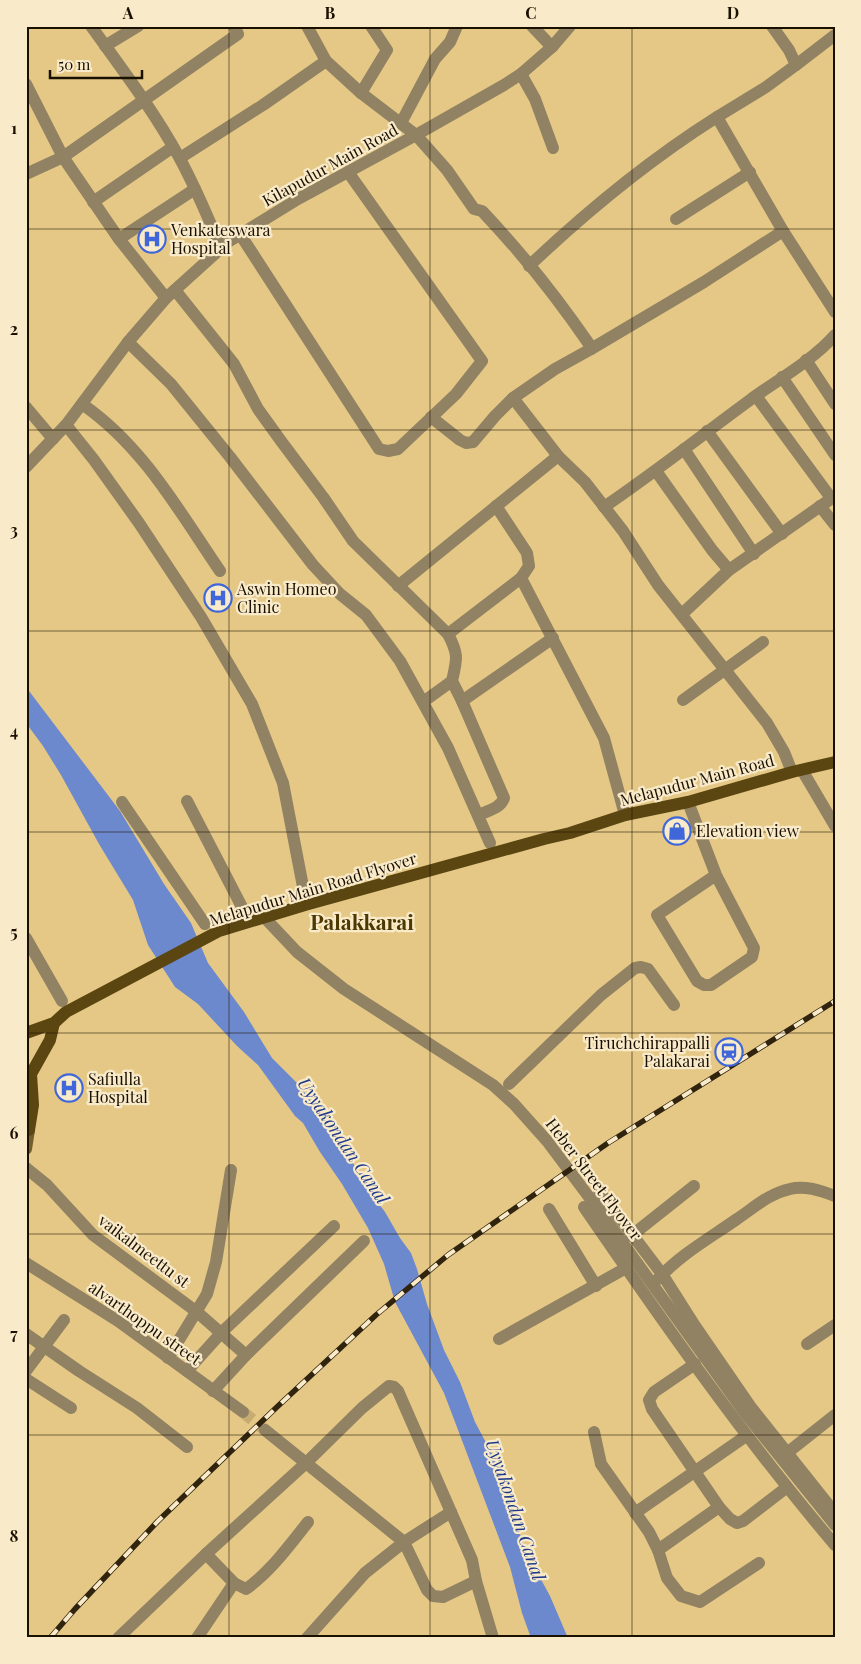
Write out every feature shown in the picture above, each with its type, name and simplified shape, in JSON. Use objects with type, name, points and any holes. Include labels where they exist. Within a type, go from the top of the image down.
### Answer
[{"type":"main road","name":"Melapudur Main Road","points":[[570,833],[625,815],[688,802],[835,762]]},
{"type":"main road","name":"Melapudur Main Road Flyover","points":[[54,1023],[64,1007],[219,931],[544,838],[570,833]]},
{"type":"main road","points":[[26,1033],[54,1023]]},
{"type":"main road","points":[[29,1080],[50,1040],[54,1023]]},
{"type":"main road","points":[[26,1058],[30,1066],[29,1080],[33,1105],[26,1149]]},
{"type":"street","points":[[91,26],[173,146],[195,189],[221,248]]},
{"type":"street","points":[[105,46],[138,26]]},
{"type":"street","points":[[26,174],[64,158],[144,102],[238,34],[234,26]]},
{"type":"street","points":[[307,26],[326,62],[361,93],[416,135],[447,170],[474,210],[482,211],[529,266],[564,309],[591,349]]},
{"type":"street","points":[[361,93],[387,50],[371,26]]},
{"type":"street","points":[[400,123],[435,59],[450,42],[457,26]]},
{"type":"street","points":[[532,26],[552,47]]},
{"type":"street","name":"Kilapudur Main Road","points":[[26,467],[66,425],[128,342],[171,294],[221,248],[240,234],[521,74],[552,47],[570,26]]},
{"type":"street","points":[[772,26],[796,66]]},
{"type":"street","points":[[529,266],[601,202],[677,143],[766,88],[835,36]]},
{"type":"street","points":[[180,158],[326,62]]},
{"type":"street","points":[[521,74],[535,99],[553,148]]},
{"type":"street","points":[[26,84],[64,158],[119,239],[234,364],[258,408],[324,497],[353,540],[448,634],[456,649],[457,659],[452,681],[504,798],[503,803],[497,807],[478,815]]},
{"type":"street","points":[[717,117],[783,231],[835,312]]},
{"type":"street","points":[[93,202],[173,146]]},
{"type":"street","points":[[240,234],[379,449],[388,451],[398,448],[456,394],[482,361],[348,172]]},
{"type":"street","points":[[676,219],[750,172]]},
{"type":"street","points":[[119,239],[195,189]]},
{"type":"street","points":[[431,417],[460,440],[466,443],[473,442],[513,398],[555,369],[704,282],[783,231]]},
{"type":"street","points":[[604,507],[823,348],[835,335]]},
{"type":"street","points":[[128,342],[176,392],[313,565],[340,594],[366,615],[400,661],[448,748],[490,843]]},
{"type":"street","points":[[806,360],[835,404]]},
{"type":"street","points":[[782,377],[835,454]]},
{"type":"street","points":[[682,614],[729,570],[833,497],[756,396]]},
{"type":"street","points":[[513,398],[558,456],[585,482],[623,531],[658,585],[767,723],[784,752],[835,826]]},
{"type":"street","points":[[82,404],[101,418],[130,446],[166,489],[220,571]]},
{"type":"street","points":[[26,407],[53,439]]},
{"type":"street","points":[[66,425],[94,460],[170,570],[201,617],[252,704],[283,783],[305,897]]},
{"type":"street","points":[[707,431],[782,534]]},
{"type":"street","points":[[684,449],[754,554]]},
{"type":"street","points":[[398,586],[558,456]]},
{"type":"street","points":[[656,471],[712,550],[729,570]]},
{"type":"street","points":[[448,634],[521,578],[529,566],[527,553],[496,506]]},
{"type":"street","points":[[820,506],[835,526]]},
{"type":"street","points":[[521,578],[604,738],[625,815]]},
{"type":"street","points":[[462,701],[553,638]]},
{"type":"street","points":[[683,700],[763,642]]},
{"type":"street","points":[[423,702],[452,681]]},
{"type":"street","points":[[187,801],[243,908]]},
{"type":"street","points":[[122,802],[205,924]]},
{"type":"street","points":[[688,802],[716,876],[754,948],[752,957],[710,985],[704,985],[697,981],[657,914],[716,876]]},
{"type":"street","name":"Heber Street Flyover","points":[[264,917],[286,942],[310,964],[344,989],[478,1074],[494,1085],[514,1104],[547,1141],[746,1413],[835,1525]]},
{"type":"street","points":[[26,938],[64,1007]]},
{"type":"street","points":[[509,1084],[601,995],[635,968],[641,967],[648,970],[674,1005]]},
{"type":"street","name":"vaikalmeettu st","points":[[26,1168],[47,1185],[93,1236],[197,1312],[246,1355]]},
{"type":"street","points":[[168,1358],[207,1294],[216,1262],[231,1170]]},
{"type":"street","points":[[631,1236],[694,1186]]},
{"type":"street","points":[[644,1293],[662,1274],[699,1244],[764,1199],[791,1188],[812,1188],[835,1196]]},
{"type":"street","points":[[599,1191],[631,1236],[662,1274],[750,1406],[835,1513]]},
{"type":"street","points":[[584,1207],[746,1436],[786,1488],[835,1545]]},
{"type":"street","points":[[549,1209],[596,1286]]},
{"type":"street","points":[[187,1371],[222,1332],[334,1226]]},
{"type":"street","points":[[214,1391],[246,1355],[364,1241]]},
{"type":"street","name":"alvarthoppu street","points":[[26,1263],[118,1321],[242,1412]]},
{"type":"street","points":[[499,1339],[626,1268]]},
{"type":"street","points":[[26,1371],[64,1320]]},
{"type":"street","points":[[807,1344],[835,1324]]},
{"type":"street","points":[[26,1334],[137,1408],[187,1447]]},
{"type":"street","points":[[696,1364],[654,1392],[649,1400],[652,1409],[720,1506],[730,1519],[737,1523],[743,1521],[786,1488]]},
{"type":"street","points":[[26,1379],[71,1408]]},
{"type":"street","points":[[118,1638],[206,1554],[306,1463],[362,1408],[389,1386],[394,1387],[398,1391],[472,1560],[476,1581],[493,1638]]},
{"type":"street","points":[[787,1454],[835,1415]]},
{"type":"street","points":[[265,1430],[404,1542],[427,1590],[433,1596],[443,1598],[476,1581]]},
{"type":"street","points":[[594,1432],[601,1464],[648,1532],[658,1550],[667,1578],[681,1596],[700,1602],[760,1563]]},
{"type":"street","points":[[635,1513],[746,1436]]},
{"type":"street","points":[[658,1550],[720,1506]]},
{"type":"street","points":[[307,1638],[365,1573],[404,1542],[451,1512]]},
{"type":"street","points":[[206,1554],[234,1583],[246,1589],[258,1580],[283,1553],[308,1522]]},
{"type":"street","points":[[197,1638],[234,1583]]},
{"type":"water","name":"Uyyakondan Canal","points":[[26,687],[120,811],[164,884],[191,923],[208,963],[244,1012],[272,1058],[297,1083],[337,1133],[366,1187],[385,1212],[411,1253],[444,1350],[460,1382],[475,1422],[492,1454],[517,1510],[519,1531],[524,1548],[550,1596],[568,1638],[531,1638],[522,1613],[510,1567],[444,1393],[395,1302],[384,1264],[368,1228],[303,1123],[295,1116],[258,1065],[237,1046],[198,1004],[175,987],[148,945],[133,900],[99,844],[61,775],[26,723]]},
{"type":"tunnel","points":[[243,1412],[265,1430]]},
{"type":"railway","points":[[50,1638],[158,1521],[376,1315],[448,1255],[608,1143],[835,1001]]},
{"type":"place","name":"Venkateswara Hospital","points":[[152,239]]},
{"type":"place","name":"Aswin Homeo Clinic","points":[[218,598]]},
{"type":"place","name":"Elevation view","points":[[677,831]]},
{"type":"place","name":"Tiruchchirappalli Palakarai","points":[[729,1052]]},
{"type":"place","name":"Safiulla Hospital","points":[[69,1088]]},
{"type":"district","name":"Palakkarai","points":[[362,923]]}]
